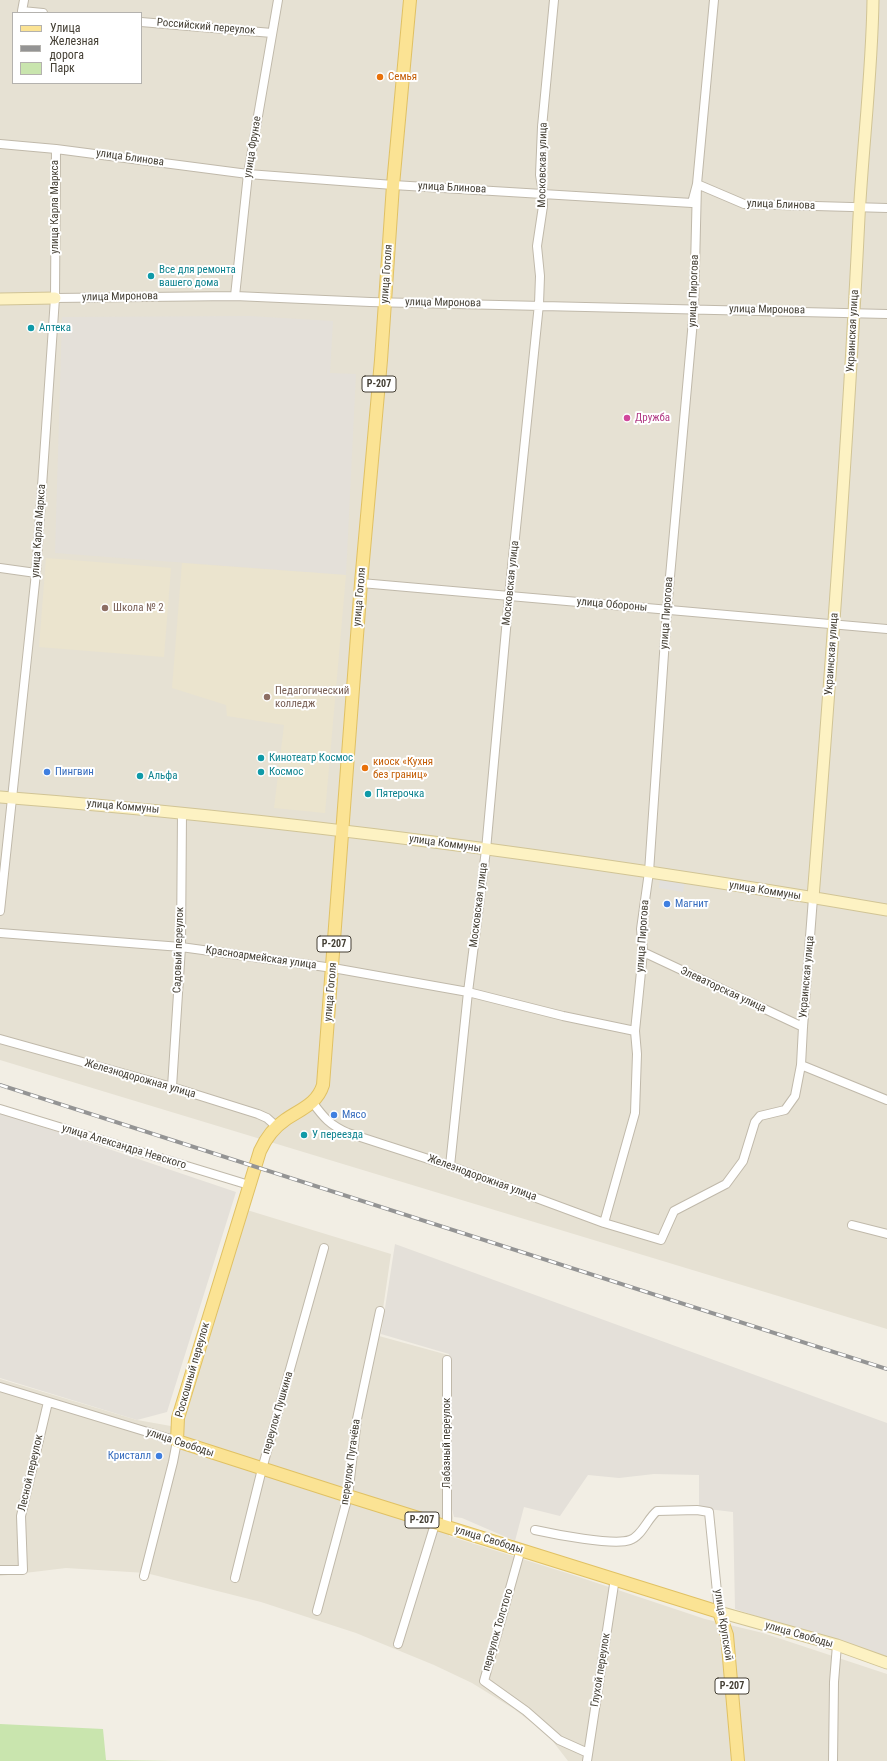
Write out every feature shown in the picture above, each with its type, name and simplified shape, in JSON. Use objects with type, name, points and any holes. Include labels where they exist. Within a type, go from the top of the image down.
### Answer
[{"type":"main road","name":"улица Гоголя","points":[[255,1166],[264,1141],[277,1127],[313,1103],[320,1093],[323,1085],[361,583],[381,360],[393,185],[410,0]]},
{"type":"main road","name":"Роскошный переулок","points":[[176,1441],[178,1418],[255,1166]]},
{"type":"main road","name":"улица Свободы","points":[[176,1441],[719,1612]]},
{"type":"main road","name":"улица Крупской","points":[[719,1612],[727,1635],[738,1761]]},
{"type":"street","points":[[24,0],[22,11],[32,12]]},
{"type":"street","name":"улица Фрунзе","points":[[235,296],[248,174],[278,0]]},
{"type":"street","name":"Московская улица","points":[[450,1166],[468,992],[486,850],[509,596],[539,304],[540,276],[537,246],[543,193],[540,175],[542,127],[554,0]]},
{"type":"street","name":"улица Пирогова","points":[[604,1223],[635,1113],[637,1054],[635,1031],[643,952],[641,930],[649,872],[667,610],[694,309],[697,184],[714,0]]},
{"type":"street","name":"Украинская улица","points":[[660,1240],[674,1211],[726,1184],[743,1161],[755,1122],[760,1116],[785,1110],[791,1103],[795,1096],[801,1065],[802,1027],[835,625],[860,208],[872,40],[873,0]]},
{"type":"street","name":"Российский переулок","points":[[142,22],[272,33]]},
{"type":"street","name":"улица Блинова","points":[[0,144],[56,148],[248,174],[393,185],[692,203],[697,184],[744,204],[887,208]]},
{"type":"street","name":"улица Карла Маркса","points":[[0,911],[36,572],[55,298],[56,148]]},
{"type":"street","name":"улица Миронова","points":[[0,299],[235,296],[385,302],[539,304],[887,314]]},
{"type":"street","points":[[0,568],[36,572]]},
{"type":"street","name":"улица Обороны","points":[[361,583],[887,629]]},
{"type":"street","name":"улица Коммуны","points":[[0,797],[182,812],[342,830],[649,872],[887,910]]},
{"type":"street","name":"Садовый переулок","points":[[172,1087],[181,947],[182,812]]},
{"type":"street","name":"Красноармейская улица","points":[[0,933],[181,947],[333,968],[468,992],[563,1016],[635,1031]]},
{"type":"street","name":"Элеваторская улица","points":[[643,952],[802,1027]]},
{"type":"street","name":"Железнодорожная улица","points":[[0,1039],[172,1087],[258,1114],[267,1118],[277,1127]]},
{"type":"street","points":[[801,1065],[887,1100]]},
{"type":"street","name":"Железнодорожная улица","points":[[313,1103],[326,1120],[335,1127],[348,1133],[450,1166],[604,1223],[660,1240]]},
{"type":"street","name":"улица Александра Невского","points":[[0,1109],[249,1185]]},
{"type":"street","points":[[852,1225],[887,1234]]},
{"type":"street","name":"переулок Пушкина","points":[[234,1578],[262,1469],[324,1248]]},
{"type":"street","name":"переулок Пугачёва","points":[[317,1612],[348,1496],[357,1419],[380,1311]]},
{"type":"street","name":"Лабазный переулок","points":[[398,1644],[441,1525],[447,1360]]},
{"type":"street","name":"улица Свободы","points":[[0,1387],[176,1441]]},
{"type":"street","name":"Лесной переулок","points":[[0,1570],[23,1570],[21,1516],[48,1402]]},
{"type":"street","name":"Роскошный переулок","points":[[144,1576],[173,1462],[176,1441]]},
{"type":"street","name":"улица Крупской","points":[[535,1530],[562,1536],[616,1542],[630,1540],[638,1535],[657,1511],[697,1510],[709,1512],[719,1612]]},
{"type":"street","name":"переулок Толстого","points":[[522,1549],[484,1682],[526,1711],[559,1740],[587,1757]]},
{"type":"street","name":"Глухой переулок","points":[[587,1757],[615,1578]]},
{"type":"street","name":"улица Свободы","points":[[719,1612],[837,1646],[887,1663]]},
{"type":"street","points":[[833,1761],[834,1682],[837,1646]]},
{"type":"shaded area","points":[[0,0],[887,0],[887,1329],[0,1060]]},
{"type":"shaded area","points":[[250,316],[333,321],[330,373],[356,374],[346,575],[55,553],[62,317]]},
{"type":"shaded area","name":"Школа № 2","points":[[46,558],[171,568],[164,657],[39,647]]},
{"type":"shaded area","name":"Педагогический колледж","points":[[182,563],[346,575],[325,813],[274,808],[284,725],[227,716],[226,705],[172,688]]},
{"type":"shaded area","points":[[660,877],[685,881],[683,892],[659,888]]},
{"type":"shaded area","points":[[0,1114],[5,1114],[236,1192],[167,1412],[137,1420],[0,1378]]},
{"type":"shaded area","points":[[247,1210],[391,1254],[379,1336],[448,1355],[450,1494],[453,1518],[449,1536],[705,1619],[763,1633],[887,1674],[887,1761],[568,1761],[548,1735],[514,1709],[472,1683],[434,1665],[356,1633],[261,1602],[146,1573],[66,1568],[0,1576],[0,1379],[137,1420],[182,1428]]},
{"type":"shaded area","points":[[395,1244],[887,1423],[887,1660],[735,1609],[733,1512],[699,1508],[699,1475],[654,1474],[619,1478],[588,1475],[560,1516],[524,1507],[515,1541],[462,1518],[454,1517],[448,1494],[449,1354],[381,1334]]},
{"type":"green space","points":[[0,1724],[103,1729],[106,1760],[173,1761],[0,1761]]},
{"type":"railway","points":[[0,1085],[887,1369]]},
{"type":"place","name":"Семья","points":[[380,77]]},
{"type":"place","name":"Все для ремонта вашего дома","points":[[151,276]]},
{"type":"place","name":"Аптека","points":[[31,328]]},
{"type":"place","name":"Дружба","points":[[627,418]]},
{"type":"place","name":"Школа № 2","points":[[105,608]]},
{"type":"place","name":"Педагогический колледж","points":[[267,697]]},
{"type":"place","name":"Кинотеатр Космос","points":[[261,758]]},
{"type":"place","name":"киоск «Кухня без границ»","points":[[365,768]]},
{"type":"place","name":"Пингвин","points":[[47,772]]},
{"type":"place","name":"Космос","points":[[261,772]]},
{"type":"place","name":"Альфа","points":[[140,776]]},
{"type":"place","name":"Пятерочка","points":[[368,794]]},
{"type":"place","name":"Магнит","points":[[667,904]]},
{"type":"place","name":"Мясо","points":[[334,1115]]},
{"type":"place","name":"У переезда","points":[[304,1135]]},
{"type":"place","name":"Кристалл","points":[[159,1456]]}]
